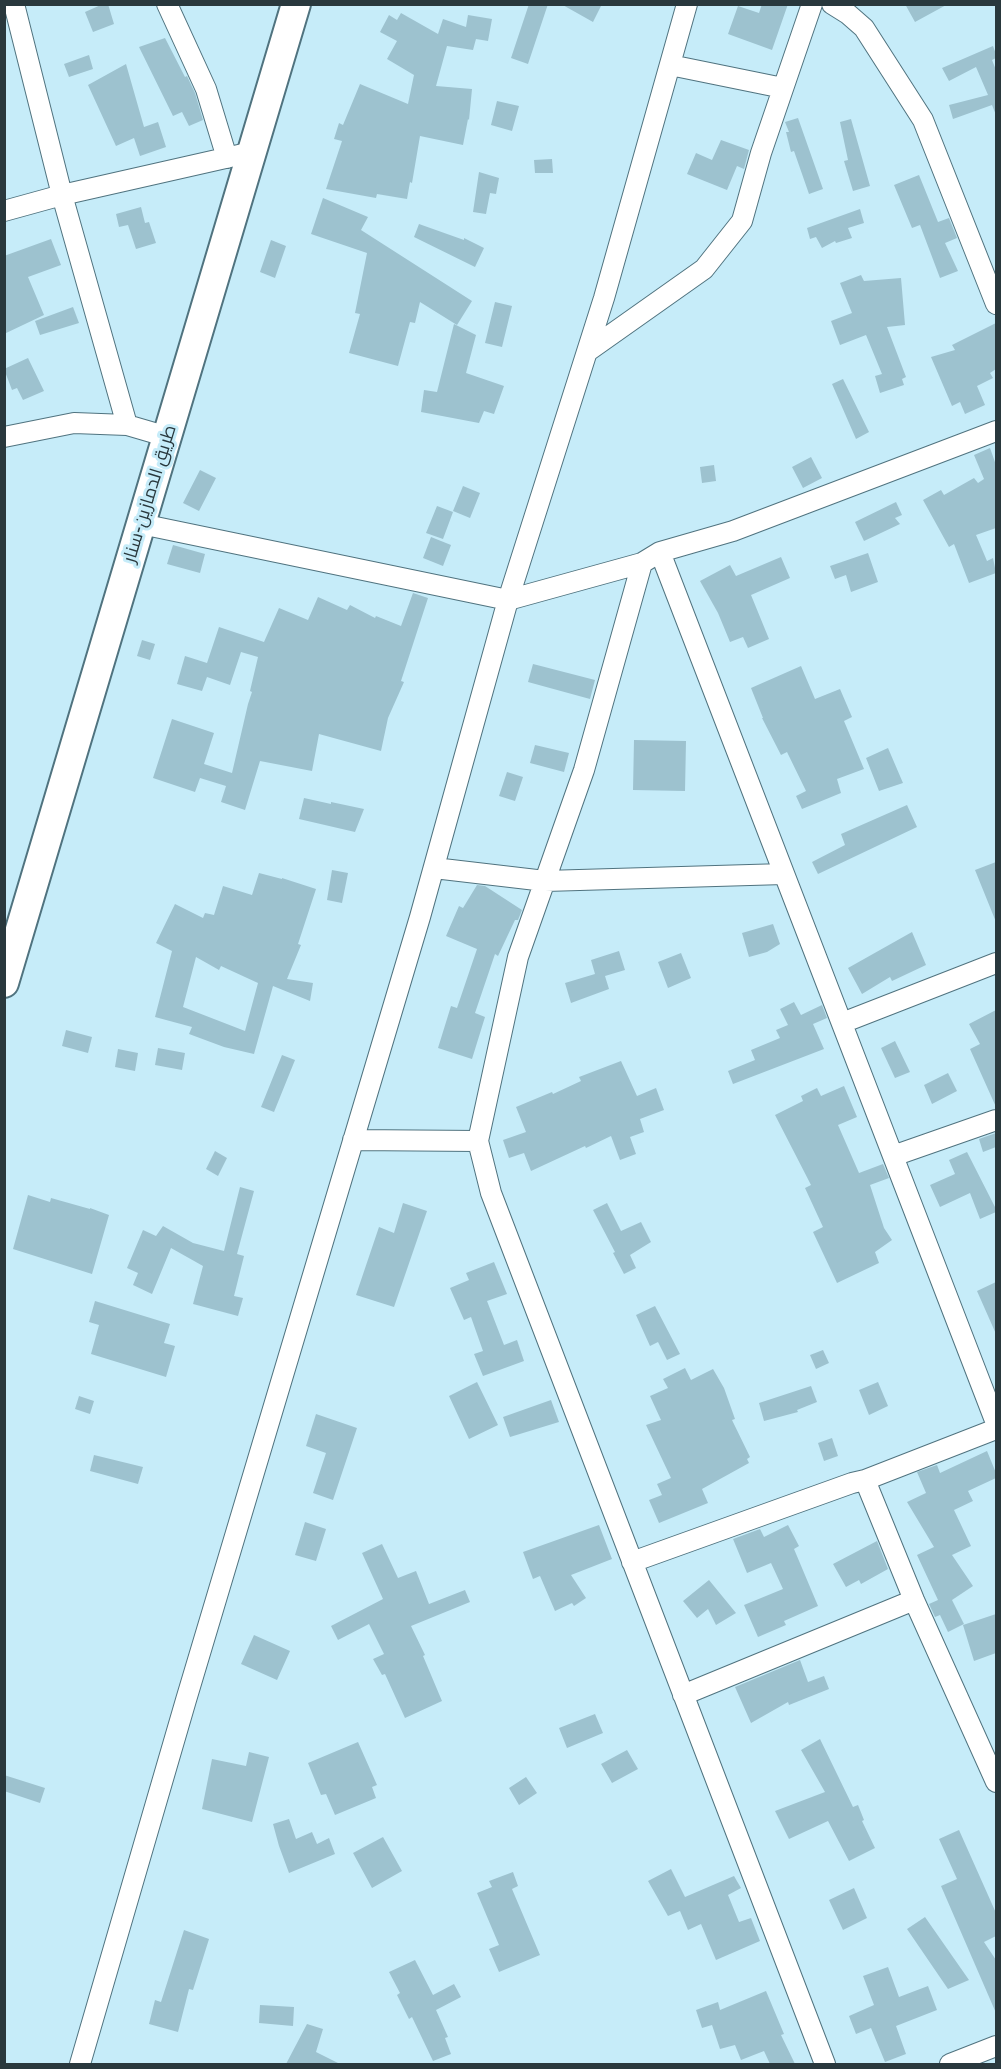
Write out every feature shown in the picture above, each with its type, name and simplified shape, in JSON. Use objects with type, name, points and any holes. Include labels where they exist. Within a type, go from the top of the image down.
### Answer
[{"type":"highway","name":"طريق الدمازين-سنار","points":[[5,977],[168,437],[239,155],[296,4]]},
{"type":"street","points":[[14,4],[62,195],[127,425]]},
{"type":"street","points":[[4,211],[62,195],[239,155],[167,4]]},
{"type":"street","points":[[80,2064],[434,868],[508,600],[588,351],[687,4]]},
{"type":"street","points":[[588,351],[704,269],[742,221],[761,153],[812,4]]},
{"type":"street","points":[[832,4],[864,28],[923,120],[996,304]]},
{"type":"street","points":[[670,65],[783,88]]},
{"type":"street","points":[[4,437],[74,423],[127,425],[168,437]]},
{"type":"street","points":[[141,524],[508,600],[642,563],[660,552],[733,531],[996,431]]},
{"type":"street","points":[[660,552],[996,1423]]},
{"type":"street","points":[[642,563],[584,770],[518,957],[478,1141],[490,1192],[825,2064]]},
{"type":"street","points":[[434,868],[545,881],[784,874]]},
{"type":"street","points":[[842,1023],[996,963]]},
{"type":"street","points":[[893,1156],[996,1120]]},
{"type":"street","points":[[353,1140],[478,1141]]},
{"type":"street","points":[[632,1562],[865,1480],[996,1429]]},
{"type":"street","points":[[865,1480],[914,1600],[996,1782]]},
{"type":"street","points":[[683,1695],[914,1600]]},
{"type":"street","points":[[950,2064],[996,2046]]},
{"type":"building","points":[[108,4],[114,24],[93,32],[85,12]]},
{"type":"building","points":[[529,4],[548,4],[528,64],[511,58]]},
{"type":"building","points":[[561,4],[602,4],[593,22]]},
{"type":"building","points":[[762,4],[788,4],[772,50],[728,34],[738,6],[759,13]]},
{"type":"building","points":[[905,4],[948,4],[915,22]]},
{"type":"building","points":[[401,13],[438,34],[443,19],[466,27],[468,15],[492,19],[488,41],[476,39],[473,50],[447,46],[436,86],[472,89],[469,120],[463,145],[420,136],[407,199],[377,194],[376,198],[326,189],[342,141],[334,139],[339,123],[343,125],[360,84],[408,104],[414,75],[387,59],[397,41],[380,32],[389,15],[397,20]]},
{"type":"building","points":[[165,38],[195,93],[203,120],[189,126],[182,112],[173,116],[139,47]]},
{"type":"building","points":[[993,46],[996,54],[996,58],[992,60],[996,70],[996,115],[992,105],[953,119],[949,105],[988,95],[976,67],[949,81],[942,68]]},
{"type":"building","points":[[89,55],[93,69],[69,77],[64,64]]},
{"type":"building","points":[[126,64],[144,127],[158,122],[166,147],[140,156],[134,138],[116,146],[88,85]]},
{"type":"building","points":[[497,101],[519,106],[512,131],[491,125]]},
{"type":"building","points":[[798,118],[823,189],[809,194],[794,151],[791,152],[786,132],[789,132],[785,122]]},
{"type":"building","points":[[851,119],[870,186],[853,191],[844,161],[848,160],[840,122]]},
{"type":"building","points":[[721,140],[749,150],[744,169],[737,166],[727,190],[687,174],[696,153],[712,160]]},
{"type":"building","points":[[552,159],[553,173],[535,173],[534,160]]},
{"type":"building","points":[[479,172],[499,178],[496,194],[490,193],[486,214],[473,212]]},
{"type":"building","points":[[919,175],[938,222],[949,218],[957,238],[945,243],[958,271],[940,278],[920,225],[912,228],[894,185]]},
{"type":"building","points":[[323,198],[368,217],[361,230],[472,301],[457,325],[420,302],[415,323],[410,322],[398,366],[349,353],[360,314],[355,313],[367,253],[311,234]]},
{"type":"building","points":[[141,207],[145,223],[149,222],[156,243],[136,249],[128,225],[119,227],[116,214]]},
{"type":"building","points":[[860,209],[864,223],[848,228],[852,238],[836,243],[835,241],[822,248],[816,237],[810,239],[807,228]]},
{"type":"building","points":[[419,224],[464,240],[464,238],[484,248],[475,267],[414,237]]},
{"type":"building","points":[[51,239],[61,265],[28,277],[44,315],[4,334],[4,256]]},
{"type":"building","points":[[271,240],[286,246],[275,278],[260,272]]},
{"type":"building","points":[[861,275],[864,281],[901,278],[905,325],[887,327],[906,377],[902,379],[904,385],[880,393],[875,376],[882,374],[866,335],[840,345],[831,321],[852,313],[840,283]]},
{"type":"building","points":[[495,302],[512,306],[502,347],[485,343]]},
{"type":"building","points":[[73,307],[79,323],[40,335],[35,321]]},
{"type":"building","points":[[996,323],[996,369],[990,373],[993,378],[977,386],[985,405],[965,414],[960,402],[952,406],[931,357],[955,350],[952,345]]},
{"type":"building","points":[[454,324],[476,335],[466,373],[504,386],[494,414],[484,411],[479,423],[421,412],[424,390],[437,392]]},
{"type":"building","points":[[28,358],[44,391],[23,400],[17,388],[12,390],[4,369]]},
{"type":"building","points":[[843,379],[869,432],[856,439],[832,384]]},
{"type":"building","points":[[990,448],[996,465],[996,528],[976,535],[987,561],[993,558],[996,573],[969,583],[954,544],[949,547],[923,500],[941,490],[944,495],[974,478],[978,483],[984,479],[974,455]]},
{"type":"building","points":[[811,457],[822,478],[803,488],[792,467]]},
{"type":"building","points":[[714,465],[716,481],[702,483],[700,467]]},
{"type":"building","points":[[200,470],[216,478],[199,511],[183,503]]},
{"type":"building","points":[[463,486],[480,493],[470,518],[453,511]]},
{"type":"building","points":[[896,502],[902,515],[895,518],[900,524],[864,541],[855,522]]},
{"type":"building","points":[[437,506],[453,512],[443,539],[426,533]]},
{"type":"building","points":[[431,537],[451,545],[443,566],[423,558]]},
{"type":"building","points":[[173,545],[205,554],[200,573],[167,564]]},
{"type":"building","points":[[868,553],[878,582],[851,592],[846,575],[835,579],[830,566]]},
{"type":"building","points":[[781,557],[790,578],[751,595],[769,639],[748,648],[743,637],[730,642],[718,613],[700,581],[730,565],[736,576]]},
{"type":"building","points":[[413,593],[428,598],[401,681],[404,682],[388,718],[381,751],[319,734],[312,771],[260,761],[245,810],[221,802],[226,786],[200,778],[195,792],[153,778],[172,719],[214,733],[204,764],[232,773],[252,692],[250,691],[258,657],[241,652],[230,685],[207,677],[202,691],[177,684],[185,656],[207,663],[219,627],[264,642],[279,608],[308,620],[318,597],[347,610],[350,605],[375,618],[376,616],[401,626]]},
{"type":"building","points":[[142,640],[155,644],[150,660],[137,656]]},
{"type":"building","points":[[533,664],[595,680],[590,699],[528,682]]},
{"type":"building","points":[[801,666],[815,699],[840,689],[852,717],[844,721],[864,769],[837,779],[841,793],[802,809],[796,796],[806,791],[787,752],[781,755],[762,718],[751,688]]},
{"type":"building","points":[[634,740],[686,741],[685,791],[633,790]]},
{"type":"building","points":[[535,745],[569,753],[564,772],[530,763]]},
{"type":"building","points":[[888,748],[903,783],[879,791],[866,758]]},
{"type":"building","points":[[507,772],[523,777],[515,801],[499,796]]},
{"type":"building","points":[[304,798],[364,809],[355,832],[299,819]]},
{"type":"building","points":[[907,805],[917,827],[818,874],[812,862],[845,845],[841,834]]},
{"type":"building","points":[[996,862],[996,922],[975,870]]},
{"type":"building","points":[[332,870],[348,873],[342,903],[327,900]]},
{"type":"building","points":[[259,873],[316,889],[298,944],[301,945],[287,979],[313,983],[310,1001],[273,986],[254,1054],[224,1047],[189,1034],[192,1027],[155,1017],[172,951],[156,943],[175,904],[203,918],[205,913],[214,915],[223,886],[252,895]],"holes":[[[196,957],[219,970],[221,966],[258,983],[245,1031],[183,1007]]]},
{"type":"building","points":[[477,885],[485,886],[522,910],[498,956],[495,954],[475,1013],[485,1017],[472,1059],[438,1048],[451,1006],[457,1008],[477,949],[446,936],[459,906],[463,908]]},
{"type":"building","points":[[773,924],[780,944],[767,952],[749,957],[742,933]]},
{"type":"building","points":[[912,932],[926,965],[892,981],[890,977],[862,994],[848,968]]},
{"type":"building","points":[[619,951],[625,970],[605,976],[609,989],[571,1003],[565,983],[595,974],[591,960]]},
{"type":"building","points":[[681,953],[691,978],[668,988],[658,962]]},
{"type":"building","points":[[794,1002],[801,1015],[822,1005],[827,1018],[813,1024],[824,1049],[733,1084],[728,1071],[755,1060],[751,1050],[780,1038],[776,1030],[788,1025],[780,1009]]},
{"type":"building","points":[[996,1010],[996,1107],[970,1049],[980,1044],[969,1024]]},
{"type":"building","points":[[66,1030],[92,1037],[88,1053],[62,1046]]},
{"type":"building","points":[[895,1041],[910,1072],[895,1078],[881,1048]]},
{"type":"building","points":[[158,1048],[185,1053],[182,1070],[155,1065]]},
{"type":"building","points":[[118,1049],[138,1053],[135,1071],[115,1067]]},
{"type":"building","points":[[282,1055],[295,1060],[274,1112],[261,1107]]},
{"type":"building","points":[[621,1061],[637,1096],[656,1088],[664,1110],[640,1119],[644,1132],[630,1137],[636,1154],[620,1160],[611,1136],[531,1171],[524,1153],[509,1158],[503,1140],[526,1132],[516,1107],[552,1092],[553,1094],[581,1081],[579,1077]]},
{"type":"building","points":[[948,1073],[957,1091],[932,1104],[924,1085]]},
{"type":"building","points":[[844,1086],[857,1117],[838,1125],[859,1173],[883,1164],[889,1178],[870,1185],[884,1228],[892,1240],[875,1252],[879,1263],[837,1283],[813,1232],[823,1227],[805,1188],[811,1185],[775,1115],[803,1101],[801,1096],[817,1088],[821,1096]]},
{"type":"building","points":[[996,1133],[996,1147],[983,1152],[979,1139]]},
{"type":"building","points":[[215,1151],[227,1158],[218,1176],[206,1169]]},
{"type":"building","points":[[967,1152],[996,1209],[996,1212],[980,1219],[970,1193],[940,1207],[930,1185],[955,1174],[949,1160]]},
{"type":"building","points":[[240,1187],[254,1191],[237,1254],[244,1256],[234,1296],[243,1298],[238,1316],[193,1304],[203,1266],[171,1248],[152,1294],[133,1285],[138,1273],[127,1268],[143,1230],[156,1236],[163,1226],[193,1243],[224,1251]]},
{"type":"building","points":[[28,1195],[50,1202],[51,1198],[109,1215],[92,1274],[13,1249]]},
{"type":"building","points":[[403,1203],[427,1211],[394,1307],[356,1295],[379,1227],[394,1233]]},
{"type":"building","points":[[607,1203],[621,1231],[641,1222],[651,1242],[630,1255],[636,1268],[624,1274],[593,1210]]},
{"type":"building","points":[[494,1262],[507,1294],[487,1301],[504,1345],[517,1340],[524,1361],[483,1376],[474,1354],[483,1351],[471,1317],[464,1320],[450,1288],[469,1280],[466,1273]]},
{"type":"building","points":[[996,1282],[996,1334],[977,1291]]},
{"type":"building","points":[[95,1301],[170,1324],[164,1343],[175,1346],[166,1377],[91,1354],[99,1325],[89,1322]]},
{"type":"building","points":[[655,1306],[680,1354],[667,1360],[658,1342],[650,1346],[636,1315]]},
{"type":"building","points":[[823,1350],[829,1363],[816,1369],[810,1355]]},
{"type":"building","points":[[685,1368],[691,1380],[713,1369],[724,1388],[735,1419],[732,1420],[750,1457],[747,1459],[749,1463],[702,1489],[708,1503],[659,1523],[649,1500],[662,1495],[657,1484],[671,1478],[646,1425],[661,1420],[650,1396],[668,1388],[663,1379]]},
{"type":"building","points":[[477,1382],[498,1425],[469,1439],[449,1396]]},
{"type":"building","points":[[878,1382],[888,1406],[869,1415],[859,1390]]},
{"type":"building","points":[[811,1386],[817,1402],[797,1410],[798,1412],[764,1421],[759,1403]]},
{"type":"building","points":[[79,1396],[94,1401],[90,1414],[75,1409]]},
{"type":"building","points":[[551,1400],[559,1422],[510,1437],[503,1417]]},
{"type":"building","points":[[316,1414],[357,1428],[333,1500],[313,1493],[326,1453],[306,1446]]},
{"type":"building","points":[[832,1438],[838,1456],[824,1461],[818,1443]]},
{"type":"building","points":[[987,1451],[996,1478],[968,1491],[973,1501],[954,1510],[971,1546],[952,1555],[973,1586],[952,1600],[964,1624],[948,1632],[940,1615],[935,1617],[929,1604],[938,1600],[917,1555],[934,1547],[907,1502],[926,1493],[917,1472],[937,1465],[940,1473]]},
{"type":"building","points":[[94,1455],[143,1467],[138,1484],[90,1471]]},
{"type":"building","points":[[305,1522],[326,1529],[316,1561],[295,1555]]},
{"type":"building","points":[[599,1525],[612,1559],[571,1575],[586,1598],[574,1606],[572,1603],[555,1611],[540,1576],[533,1579],[523,1552]]},
{"type":"building","points":[[788,1525],[799,1546],[794,1549],[818,1606],[784,1621],[786,1625],[758,1637],[744,1605],[783,1589],[771,1563],[747,1573],[733,1539],[760,1529],[764,1537]]},
{"type":"building","points":[[877,1541],[888,1569],[861,1584],[859,1580],[846,1587],[833,1564]]},
{"type":"building","points":[[382,1544],[398,1578],[416,1571],[429,1604],[465,1590],[470,1602],[411,1626],[425,1655],[423,1656],[442,1701],[405,1718],[385,1674],[382,1675],[373,1659],[384,1654],[369,1624],[338,1640],[331,1626],[383,1599],[362,1553]]},
{"type":"building","points":[[709,1580],[736,1613],[716,1625],[708,1609],[697,1618],[683,1601]]},
{"type":"building","points":[[996,1614],[996,1653],[974,1661],[963,1625]]},
{"type":"building","points":[[254,1635],[290,1651],[277,1680],[241,1664]]},
{"type":"building","points":[[800,1660],[808,1682],[824,1676],[829,1689],[789,1705],[788,1702],[751,1723],[735,1687]]},
{"type":"building","points":[[595,1714],[603,1733],[567,1748],[559,1728]]},
{"type":"building","points":[[820,1739],[853,1807],[858,1805],[864,1820],[862,1821],[875,1848],[849,1861],[828,1821],[789,1839],[775,1811],[825,1792],[801,1750]]},
{"type":"building","points":[[358,1742],[377,1785],[372,1787],[376,1798],[335,1815],[326,1794],[321,1795],[308,1763]]},
{"type":"building","points":[[627,1750],[638,1769],[612,1783],[601,1764]]},
{"type":"building","points":[[249,1752],[269,1757],[252,1822],[202,1809],[212,1759],[246,1766]]},
{"type":"building","points":[[4,1775],[45,1788],[40,1803],[4,1791]]},
{"type":"building","points":[[526,1777],[537,1793],[519,1805],[509,1788]]},
{"type":"building","points":[[289,1819],[296,1839],[312,1832],[317,1844],[329,1838],[335,1854],[289,1873],[273,1824]]},
{"type":"building","points":[[959,1830],[996,1913],[996,1936],[984,1942],[996,1960],[996,2013],[941,1886],[957,1879],[939,1839]]},
{"type":"building","points":[[383,1837],[402,1871],[372,1888],[353,1853]]},
{"type":"building","points":[[671,1869],[685,1897],[734,1876],[741,1888],[728,1895],[739,1922],[751,1918],[760,1941],[716,1960],[701,1924],[688,1930],[680,1911],[668,1916],[648,1881]]},
{"type":"building","points":[[513,1872],[518,1886],[512,1889],[540,1955],[499,1972],[489,1949],[499,1945],[477,1893],[492,1887],[489,1881]]},
{"type":"building","points":[[854,1888],[867,1918],[843,1930],[829,1900]]},
{"type":"building","points":[[925,1917],[969,1980],[948,1989],[907,1929]]},
{"type":"building","points":[[184,1930],[209,1939],[193,1990],[189,1989],[178,2032],[149,2024],[155,2000],[161,2002]]},
{"type":"building","points":[[415,1960],[433,1995],[454,1984],[461,1997],[436,2010],[448,2037],[445,2038],[451,2054],[433,2061],[412,2017],[409,2019],[397,1995],[400,1993],[389,1972]]},
{"type":"building","points":[[888,1967],[899,1997],[928,1986],[937,2010],[896,2026],[906,2054],[885,2062],[871,2028],[856,2034],[849,2016],[874,2005],[863,1976]]},
{"type":"building","points":[[766,1991],[784,2034],[781,2035],[795,2064],[770,2064],[764,2051],[741,2060],[735,2045],[720,2049],[712,2025],[702,2028],[696,2010],[718,2002],[720,2010]]},
{"type":"building","points":[[260,2005],[294,2007],[293,2026],[259,2023]]},
{"type":"building","points":[[307,2024],[323,2029],[316,2052],[340,2064],[286,2064]]}]
